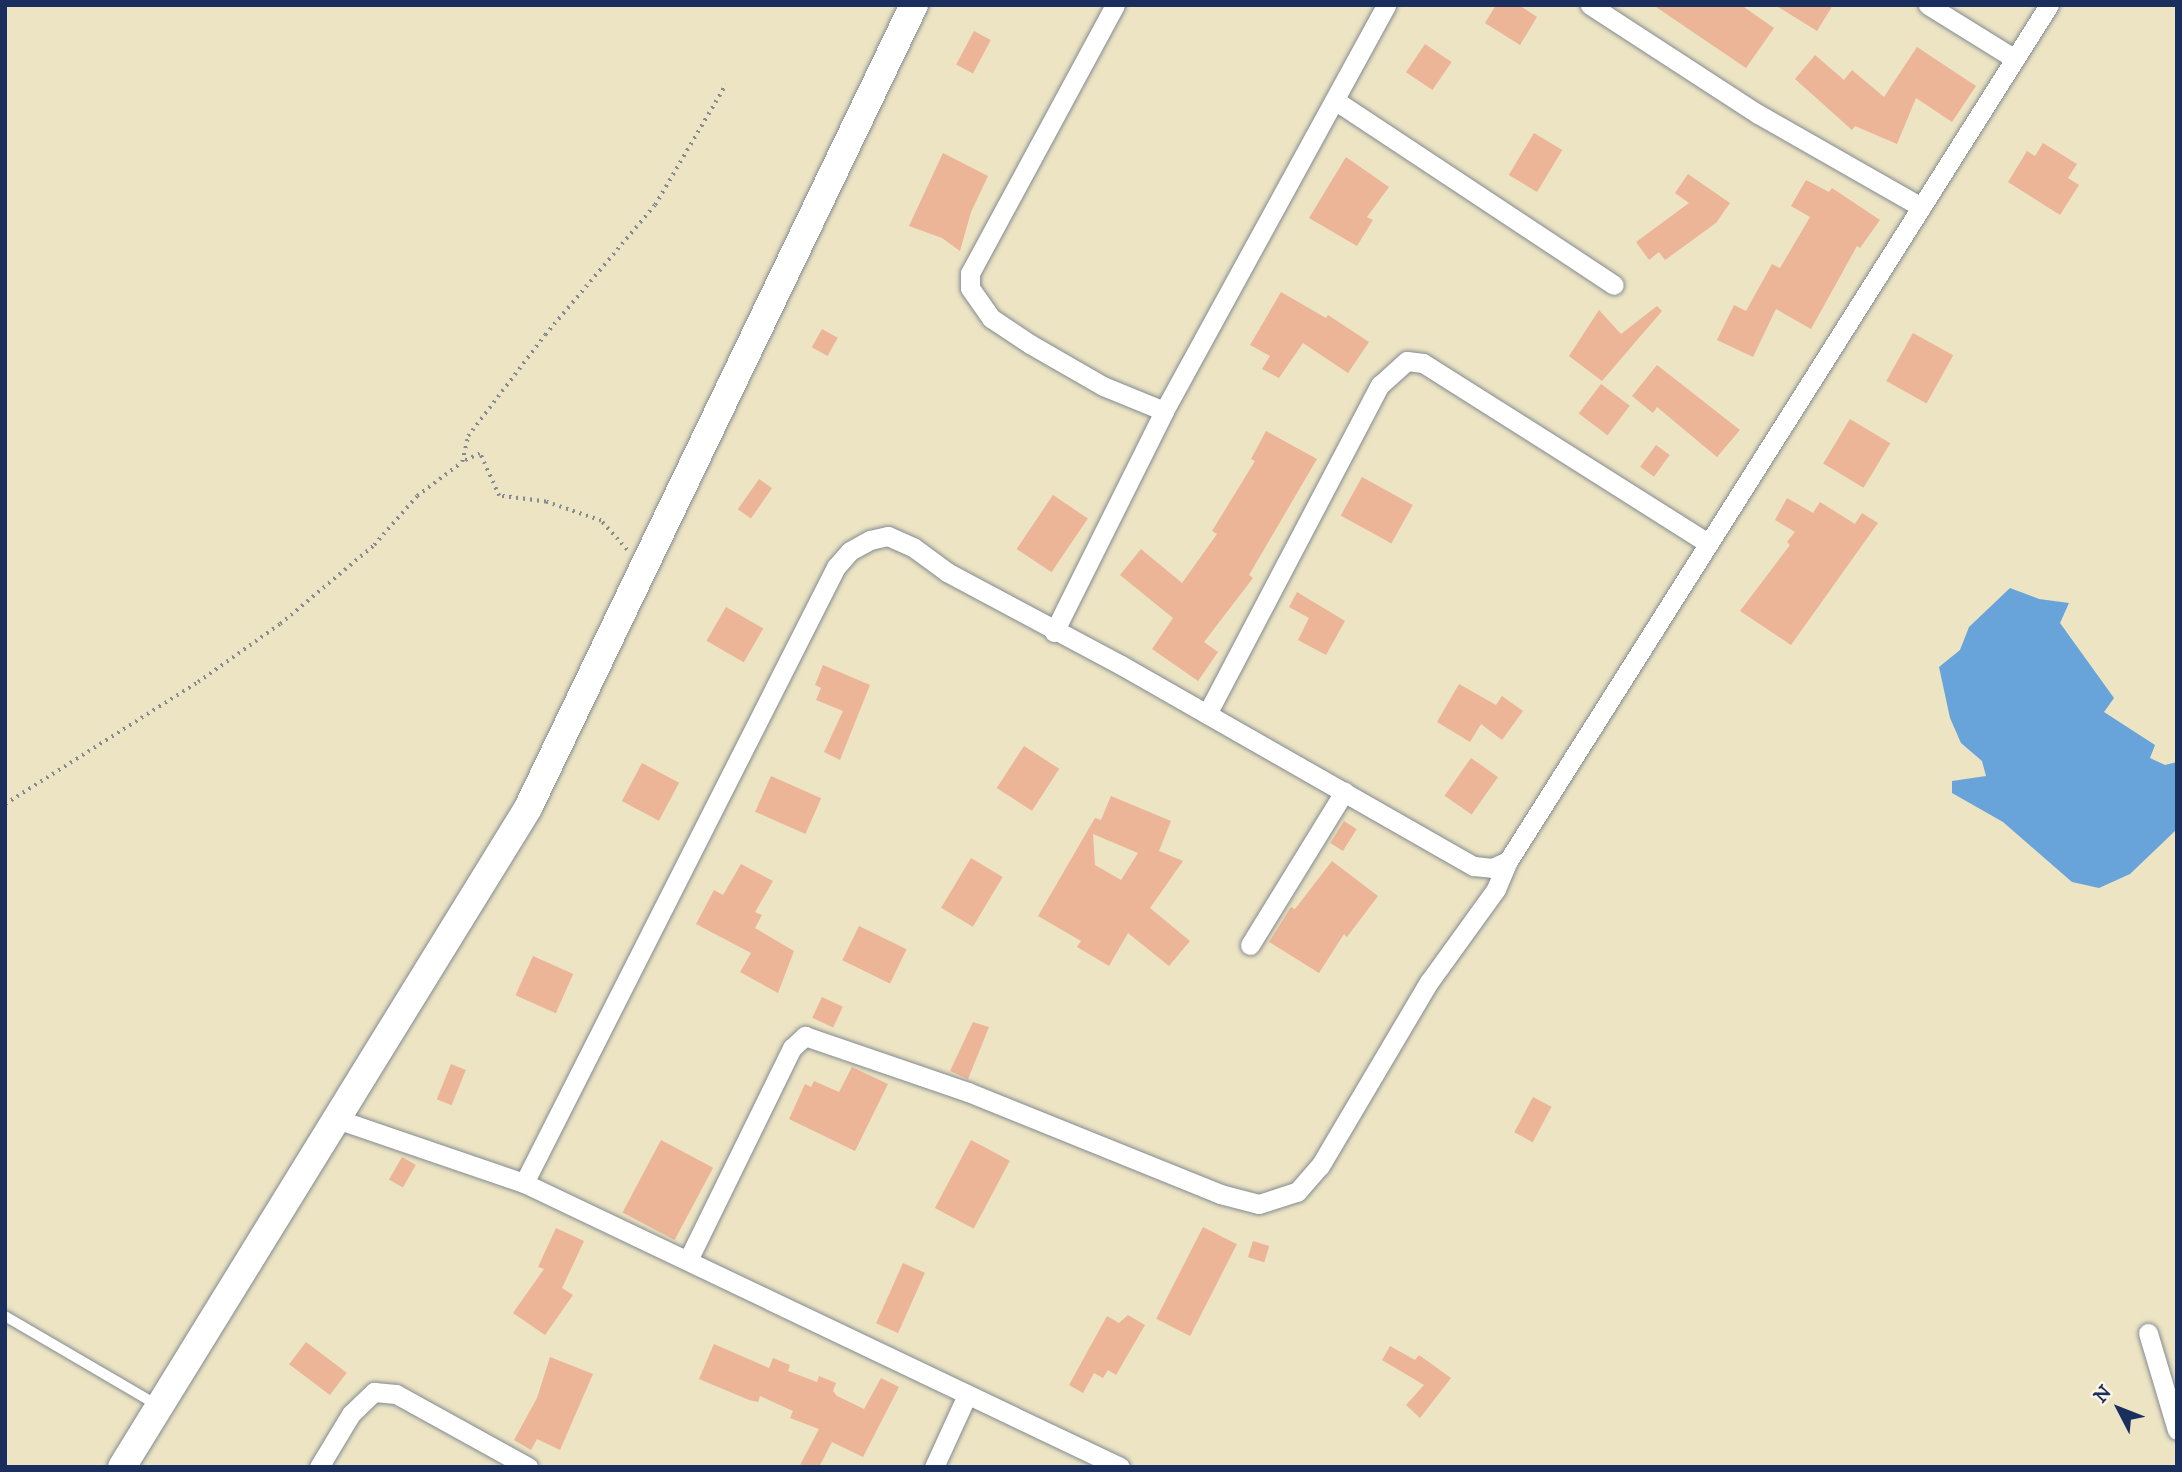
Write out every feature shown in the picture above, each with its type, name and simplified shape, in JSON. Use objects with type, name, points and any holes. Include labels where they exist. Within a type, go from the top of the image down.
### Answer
[{"type":"main road","points":[[122,1467],[528,808],[914,5]]},
{"type":"street","points":[[1115,5],[970,272],[970,288],[991,318],[1030,344],[1102,386],[1164,411]]},
{"type":"street","points":[[1054,632],[1164,411],[1386,5]]},
{"type":"street","points":[[1590,5],[1758,114],[1922,207]]},
{"type":"street","points":[[1928,5],[2015,59]]},
{"type":"street","points":[[689,1258],[792,1048],[805,1036],[968,1092],[1220,1194],[1259,1204],[1297,1192],[1320,1167],[1429,982],[1496,888],[1508,861],[2049,5]]},
{"type":"street","points":[[1336,100],[1614,285]]},
{"type":"street","points":[[1207,714],[1380,385],[1407,361],[1423,363],[1709,544]]},
{"type":"street","points":[[524,1183],[836,567],[850,551],[888,536],[1054,632],[1207,714],[1474,866],[1492,868],[1508,861]]},
{"type":"street","points":[[1250,945],[1344,792]]},
{"type":"street","points":[[337,1119],[524,1183],[689,1258],[1120,1467]]},
{"type":"street","points":[[2148,1333],[2177,1430]]},
{"type":"street","points":[[319,1467],[351,1414],[374,1392],[396,1394],[528,1467]]},
{"type":"street","points":[[934,1467],[967,1395]]},
{"type":"lane","points":[[5,1316],[160,1406]]},
{"type":"path","points":[[461,462],[468,436],[545,335],[655,205],[726,84]]},
{"type":"path","points":[[5,804],[198,682],[280,624],[374,545],[417,496],[461,462],[480,454],[499,496],[546,502],[601,521],[643,567]]},
{"type":"water","points":[[2010,588],[2039,599],[2069,603],[2060,623],[2114,698],[2104,712],[2155,745],[2150,758],[2165,765],[2177,762],[2175,831],[2130,874],[2099,888],[2072,882],[2003,822],[1952,793],[1952,781],[1986,776],[1982,761],[1961,743],[1950,718],[1939,667],[1960,650],[1969,627]]},
{"type":"building","points":[[1496,5],[1519,5],[1537,17],[1520,45],[1485,23]]},
{"type":"building","points":[[1653,5],[1741,5],[1774,28],[1746,68]]},
{"type":"building","points":[[1775,5],[1833,5],[1817,31]]},
{"type":"building","points":[[974,31],[991,40],[973,73],[956,65]]},
{"type":"building","points":[[1425,44],[1452,62],[1433,90],[1406,72]]},
{"type":"building","points":[[1917,47],[1976,86],[1952,122],[1916,98],[1897,144],[1855,126],[1852,130],[1795,79],[1815,55],[1844,80],[1852,70],[1884,97]]},
{"type":"building","points":[[1534,133],[1562,150],[1537,192],[1509,175]]},
{"type":"building","points":[[2043,143],[2077,164],[2068,178],[2079,185],[2060,215],[2008,182],[2027,151],[2035,156]]},
{"type":"building","points":[[943,153],[988,176],[971,212],[960,251],[942,238],[909,226]]},
{"type":"building","points":[[1346,157],[1389,187],[1367,217],[1373,220],[1357,246],[1309,218]]},
{"type":"building","points":[[1688,174],[1730,203],[1716,223],[1665,260],[1659,252],[1649,260],[1636,242],[1689,203],[1675,193]]},
{"type":"building","points":[[1806,180],[1829,192],[1832,188],[1880,220],[1860,248],[1857,246],[1811,329],[1776,309],[1753,357],[1717,340],[1734,305],[1746,311],[1772,264],[1780,268],[1810,217],[1791,206]]},
{"type":"building","points":[[1281,292],[1326,318],[1328,315],[1369,342],[1348,373],[1303,343],[1279,378],[1262,369],[1270,356],[1250,345]]},
{"type":"building","points":[[1657,306],[1662,311],[1602,381],[1569,356],[1599,310],[1621,334]]},
{"type":"building","points":[[822,329],[838,338],[828,356],[812,347]]},
{"type":"building","points":[[1913,333],[1953,355],[1927,403],[1886,381]]},
{"type":"building","points":[[1657,365],[1740,430],[1717,457],[1657,407],[1653,413],[1632,396]]},
{"type":"building","points":[[1601,384],[1630,406],[1607,435],[1579,414]]},
{"type":"building","points":[[1850,419],[1890,443],[1864,488],[1823,464]]},
{"type":"building","points":[[1266,431],[1317,459],[1249,575],[1253,578],[1204,642],[1218,652],[1198,681],[1152,649],[1173,618],[1120,575],[1141,549],[1182,583],[1217,534],[1212,531],[1255,461],[1251,459]]},
{"type":"building","points":[[1656,445],[1670,455],[1654,477],[1640,467]]},
{"type":"building","points":[[1362,477],[1413,505],[1391,544],[1341,515]]},
{"type":"building","points":[[759,479],[772,488],[751,518],[738,509]]},
{"type":"building","points":[[1053,495],[1088,518],[1051,572],[1017,549]]},
{"type":"building","points":[[1787,498],[1813,513],[1820,502],[1855,524],[1862,513],[1878,523],[1791,645],[1740,611],[1790,545],[1787,542],[1795,532],[1775,520]]},
{"type":"building","points":[[1297,592],[1345,621],[1326,655],[1298,640],[1309,618],[1289,607]]},
{"type":"building","points":[[726,607],[763,628],[744,662],[706,641]]},
{"type":"building","points":[[823,665],[870,685],[840,760],[824,752],[843,711],[816,700],[821,688],[815,685]]},
{"type":"building","points":[[1459,684],[1496,705],[1502,696],[1523,711],[1502,740],[1481,724],[1470,742],[1437,722]]},
{"type":"building","points":[[1024,746],[1059,769],[1032,811],[997,788]]},
{"type":"building","points":[[1471,758],[1498,777],[1472,815],[1445,796]]},
{"type":"building","points":[[642,763],[679,783],[659,821],[622,801]]},
{"type":"building","points":[[771,776],[821,798],[805,834],[755,812]]},
{"type":"building","points":[[1111,796],[1171,821],[1159,851],[1183,861],[1150,908],[1190,941],[1169,966],[1128,933],[1109,966],[1077,947],[1081,941],[1038,916],[1095,818],[1101,820]],"holes":[[[1093,834],[1138,853],[1121,880],[1095,865]]]},
{"type":"building","points":[[1344,821],[1357,829],[1343,851],[1330,843]]},
{"type":"building","points":[[971,858],[1003,877],[973,927],[941,908]]},
{"type":"building","points":[[1332,861],[1378,896],[1347,937],[1344,934],[1319,973],[1269,942],[1291,907],[1295,909]]},
{"type":"building","points":[[741,864],[773,881],[755,912],[762,915],[755,928],[794,951],[778,993],[740,972],[751,953],[696,924],[714,890],[723,895]]},
{"type":"building","points":[[859,926],[907,949],[890,983],[842,960]]},
{"type":"building","points":[[533,956],[573,974],[556,1013],[516,995]]},
{"type":"building","points":[[822,997],[843,1007],[833,1028],[812,1018]]},
{"type":"building","points":[[973,1022],[989,1027],[968,1079],[950,1071]]},
{"type":"building","points":[[451,1064],[466,1070],[452,1105],[437,1099]]},
{"type":"building","points":[[852,1067],[888,1084],[855,1151],[789,1119],[805,1084],[811,1087],[814,1081],[839,1092]]},
{"type":"building","points":[[1533,1097],[1552,1107],[1533,1142],[1514,1132]]},
{"type":"building","points":[[661,1140],[713,1168],[675,1240],[623,1212]]},
{"type":"building","points":[[971,1140],[1010,1161],[974,1229],[935,1208]]},
{"type":"building","points":[[402,1157],[416,1165],[403,1188],[389,1180]]},
{"type":"building","points":[[1203,1227],[1237,1244],[1190,1336],[1156,1319]]},
{"type":"building","points":[[556,1228],[584,1241],[562,1288],[573,1295],[545,1335],[513,1313],[544,1269],[538,1267]]},
{"type":"building","points":[[1253,1241],[1269,1246],[1264,1262],[1248,1257]]},
{"type":"building","points":[[903,1263],[925,1273],[898,1333],[876,1323]]},
{"type":"building","points":[[1128,1315],[1145,1325],[1116,1375],[1108,1370],[1103,1378],[1094,1373],[1083,1393],[1069,1385],[1107,1316],[1119,1323]]},
{"type":"building","points":[[306,1342],[347,1373],[330,1395],[289,1364]]},
{"type":"building","points":[[714,1344],[769,1368],[773,1358],[790,1365],[788,1371],[817,1382],[819,1376],[836,1383],[833,1391],[837,1396],[864,1409],[881,1378],[899,1387],[863,1457],[832,1442],[819,1467],[799,1467],[819,1429],[790,1418],[793,1411],[760,1396],[758,1402],[749,1400],[699,1379]]},
{"type":"building","points":[[1390,1346],[1415,1360],[1419,1355],[1451,1378],[1420,1418],[1406,1405],[1424,1385],[1382,1360]]},
{"type":"building","points":[[550,1357],[593,1374],[560,1450],[537,1439],[531,1450],[514,1440],[537,1398]]}]
